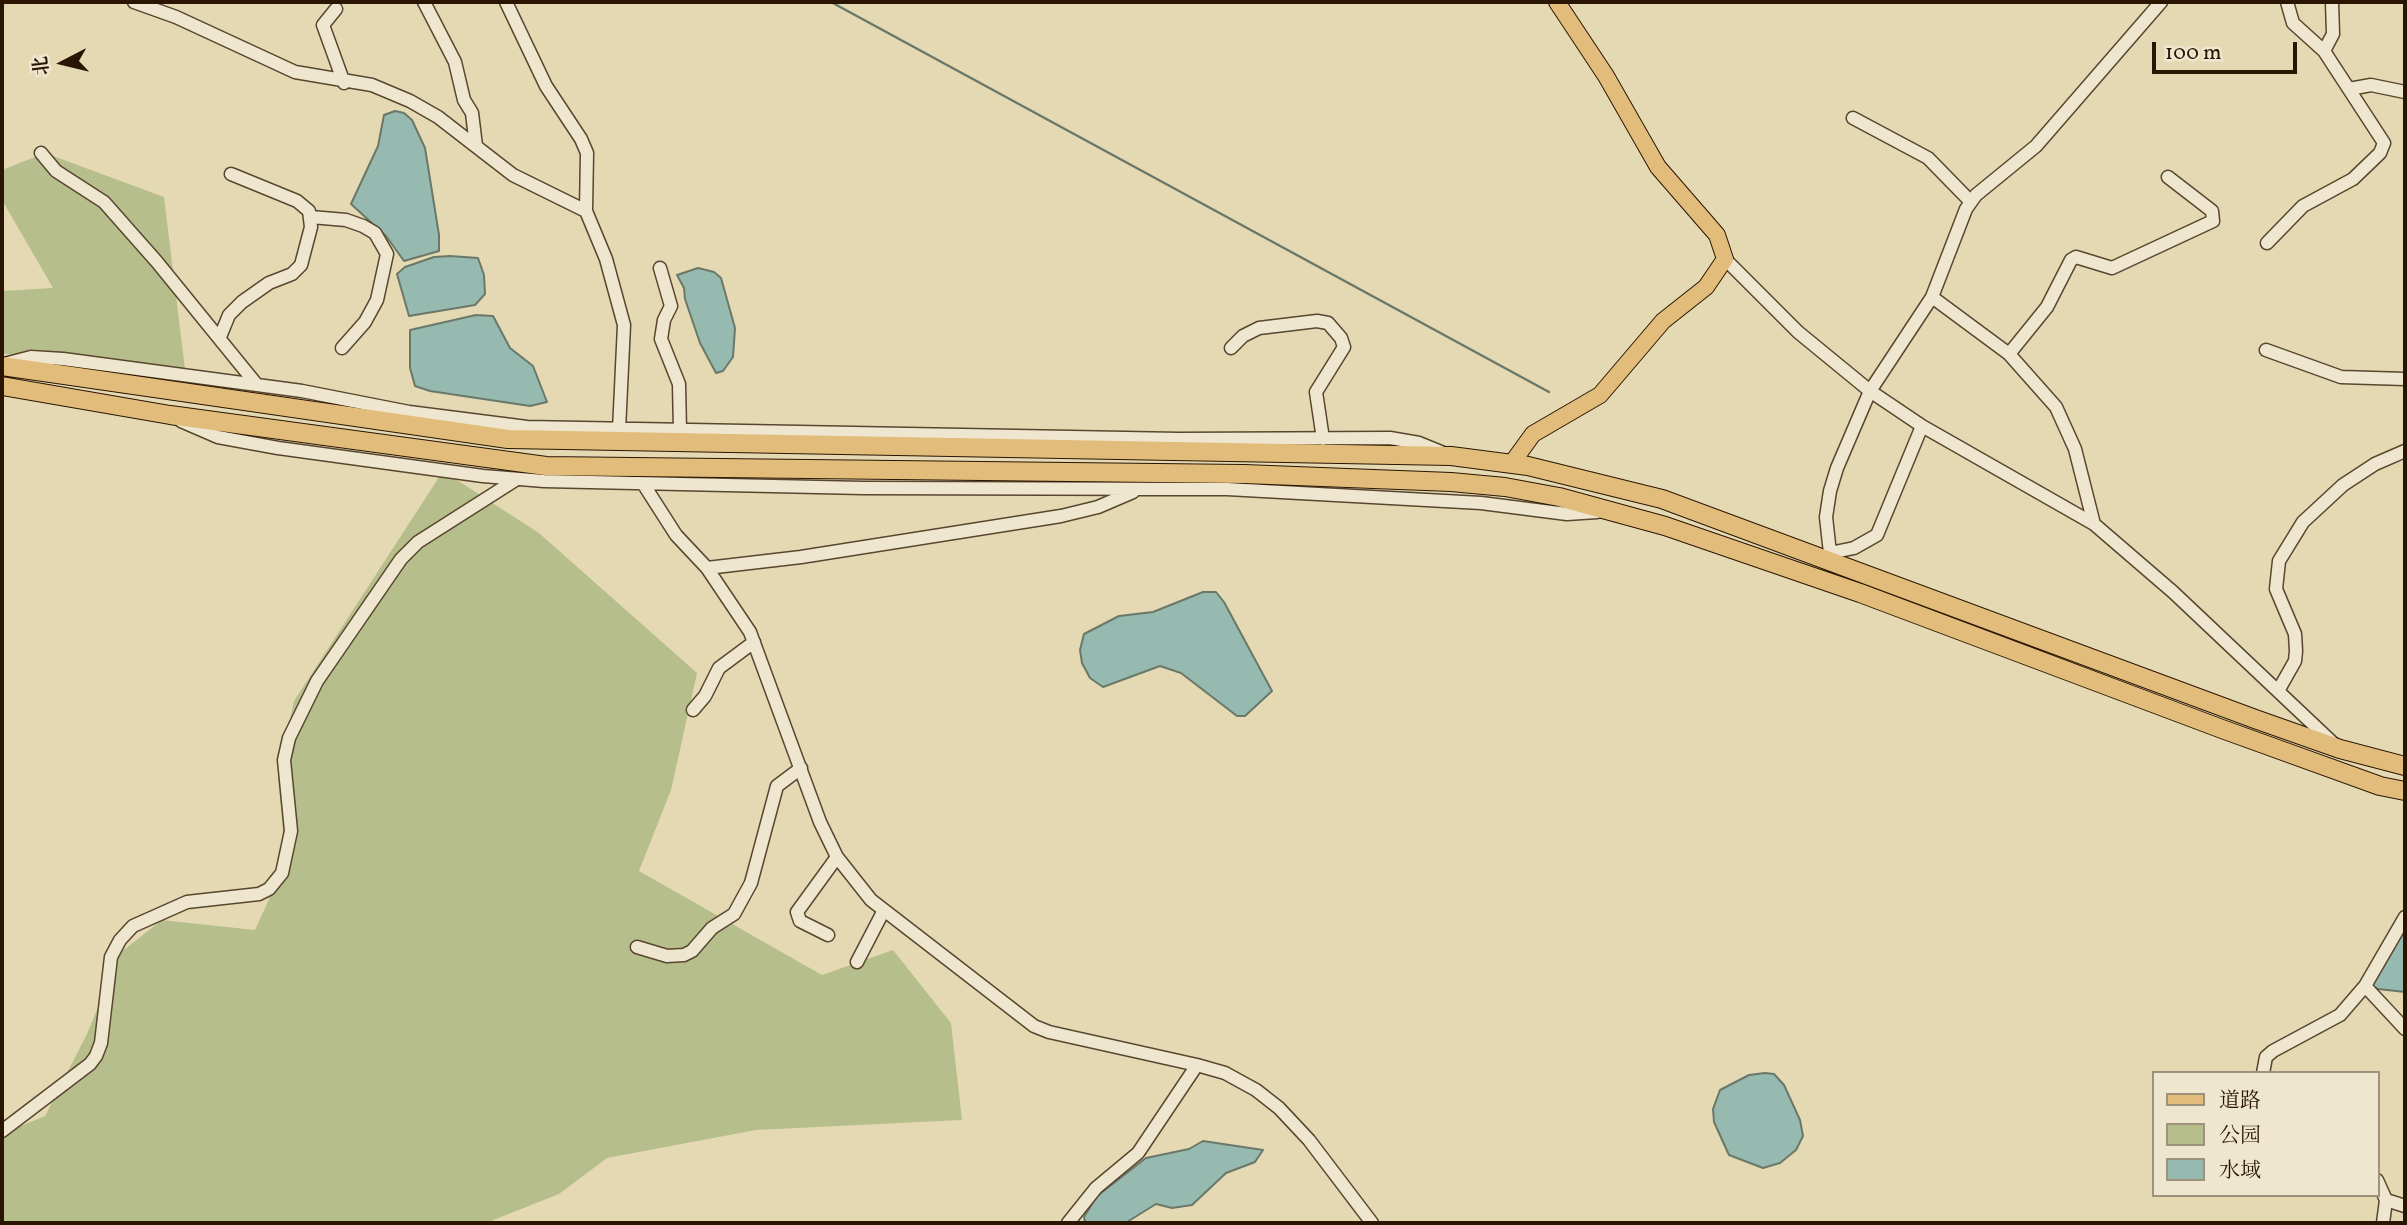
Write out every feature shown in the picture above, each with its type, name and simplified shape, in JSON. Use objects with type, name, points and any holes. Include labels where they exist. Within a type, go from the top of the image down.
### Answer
[{"type":"highway","points":[[2,365],[508,439],[1451,456],[1512,463],[1662,499],[1831,557],[2340,749],[2405,766]]},
{"type":"highway","points":[[2,386],[170,415],[546,466],[1244,474],[1410,480],[1505,487],[1611,510],[1665,526],[1860,593],[2380,786],[2405,791]]},
{"type":"main road","points":[[1512,463],[1533,434],[1600,395],[1664,321],[1706,287],[1725,259],[1717,235],[1658,167],[1606,76],[1557,2]]},
{"type":"street","points":[[134,2],[176,17],[295,72],[344,83],[372,85],[410,101],[438,117],[513,176],[586,211]]},
{"type":"street","points":[[424,2],[455,62],[464,100],[472,113],[476,146]]},
{"type":"street","points":[[506,2],[546,86],[581,139],[587,153],[586,211],[606,258],[624,325],[619,430]]},
{"type":"street","points":[[2267,243],[2302,206],[2353,179],[2383,149],[2382,136],[2325,51],[2293,23],[2287,2]]},
{"type":"street","points":[[2325,51],[2333,34],[2332,2]]},
{"type":"street","points":[[1922,426],[1877,535],[1831,557],[1826,517],[1830,491],[1870,391],[1932,297],[1958,224],[1971,202],[2036,146],[2157,4]]},
{"type":"street","points":[[335,9],[323,25],[344,83]]},
{"type":"street","points":[[2348,89],[2364,85],[2405,92]]},
{"type":"street","points":[[1853,118],[1927,158],[1971,202]]},
{"type":"street","points":[[41,153],[56,171],[104,202],[220,337],[257,385]]},
{"type":"street","points":[[232,174],[297,201],[311,217],[346,220],[375,233],[387,254],[377,300],[365,322],[342,348]]},
{"type":"street","points":[[2008,354],[2047,307],[2071,260],[2076,257],[2112,268],[2213,220],[2212,211],[2168,177]]},
{"type":"street","points":[[220,337],[229,315],[242,302],[301,265],[311,217]]},
{"type":"street","points":[[1725,259],[1798,332],[1870,391],[1922,426],[2094,524],[2173,592],[2340,749]]},
{"type":"street","points":[[660,268],[671,306],[664,320],[661,339],[679,384],[680,430]]},
{"type":"street","points":[[1932,297],[2008,354],[2056,407],[2066,424],[2094,524]]},
{"type":"street","points":[[1231,348],[1242,336],[1259,328],[1317,321],[1328,323],[1341,338],[1344,346],[1316,392],[1322,439]]},
{"type":"street","points":[[2266,350],[2341,377],[2405,379]]},
{"type":"street","points":[[2,365],[43,356],[257,385],[484,423],[619,430],[1404,440],[1451,456]]},
{"type":"street","points":[[170,415],[218,437],[278,448],[517,479],[644,485],[1227,489],[1504,505],[1567,514],[1611,510]]},
{"type":"street","points":[[2278,691],[2295,661],[2296,651],[2295,634],[2276,589],[2279,561],[2303,522],[2343,485],[2375,464],[2405,451]]},
{"type":"street","points":[[2,1131],[90,1064],[96,1056],[101,1043],[111,957],[120,940],[133,926],[187,902],[259,894],[269,889],[282,873],[291,831],[284,760],[289,738],[317,681],[401,559],[418,542],[517,479]]},
{"type":"street","points":[[644,485],[676,535],[707,568],[754,642],[820,822],[850,877],[884,910],[1034,1026],[1049,1032],[1225,1073],[1256,1090],[1279,1108],[1309,1140],[1372,1223]]},
{"type":"street","points":[[707,568],[801,557],[1061,516],[1098,507],[1139,489]]},
{"type":"street","points":[[693,710],[705,696],[719,668],[754,642]]},
{"type":"street","points":[[637,947],[667,956],[684,955],[692,951],[712,928],[734,914],[751,883],[777,786],[802,768]]},
{"type":"street","points":[[828,935],[800,921],[797,912],[837,857]]},
{"type":"street","points":[[857,962],[884,910]]},
{"type":"street","points":[[2263,1071],[2266,1057],[2273,1051],[2333,1022],[2365,986],[2405,917]]},
{"type":"street","points":[[2365,986],[2405,1029]]},
{"type":"street","points":[[1068,1223],[1096,1188],[1138,1153],[1197,1065]]},
{"type":"street","points":[[2379,1184],[2386,1200],[2383,1223]]},
{"type":"street","points":[[2386,1200],[2405,1206]]},
{"type":"green space","points":[[45,153],[164,197],[188,394],[2,353],[2,291],[53,288],[2,200],[2,170]]},
{"type":"green space","points":[[443,471],[539,533],[697,673],[671,790],[639,871],[822,975],[893,950],[951,1023],[962,1120],[756,1130],[607,1158],[559,1194],[486,1223],[2,1223],[2,1134],[45,1116],[87,1034],[120,953],[162,920],[255,930],[286,862],[278,777],[294,701]]},
{"type":"water","points":[[395,111],[404,113],[412,120],[425,148],[439,235],[439,251],[404,261],[386,236],[351,204],[378,146],[384,115]]},
{"type":"water","points":[[434,257],[478,258],[484,275],[485,294],[475,305],[409,316],[397,274],[405,267]]},
{"type":"water","points":[[698,268],[714,272],[721,278],[735,328],[733,357],[723,371],[716,373],[700,343],[685,299],[684,288],[677,275]]},
{"type":"water","points":[[476,315],[493,316],[510,348],[533,366],[547,402],[530,406],[430,391],[415,386],[410,368],[410,330]]},
{"type":"water","points":[[1203,592],[1216,592],[1224,602],[1272,691],[1245,716],[1237,716],[1181,673],[1160,666],[1103,687],[1090,678],[1082,663],[1080,650],[1084,634],[1119,616],[1153,612]]},
{"type":"water","points":[[2405,921],[2405,992],[2378,989],[2369,984]]},
{"type":"water","points":[[1774,1074],[1784,1085],[1800,1120],[1803,1136],[1796,1150],[1780,1163],[1763,1168],[1729,1155],[1714,1122],[1713,1109],[1720,1090],[1749,1075]]},
{"type":"water","points":[[1203,1141],[1263,1150],[1255,1162],[1226,1173],[1192,1205],[1172,1208],[1156,1204],[1127,1222],[1085,1222],[1084,1217],[1097,1196],[1146,1158],[1189,1149]]},
{"type":"waterway","points":[[831,2],[1549,392]]}]
